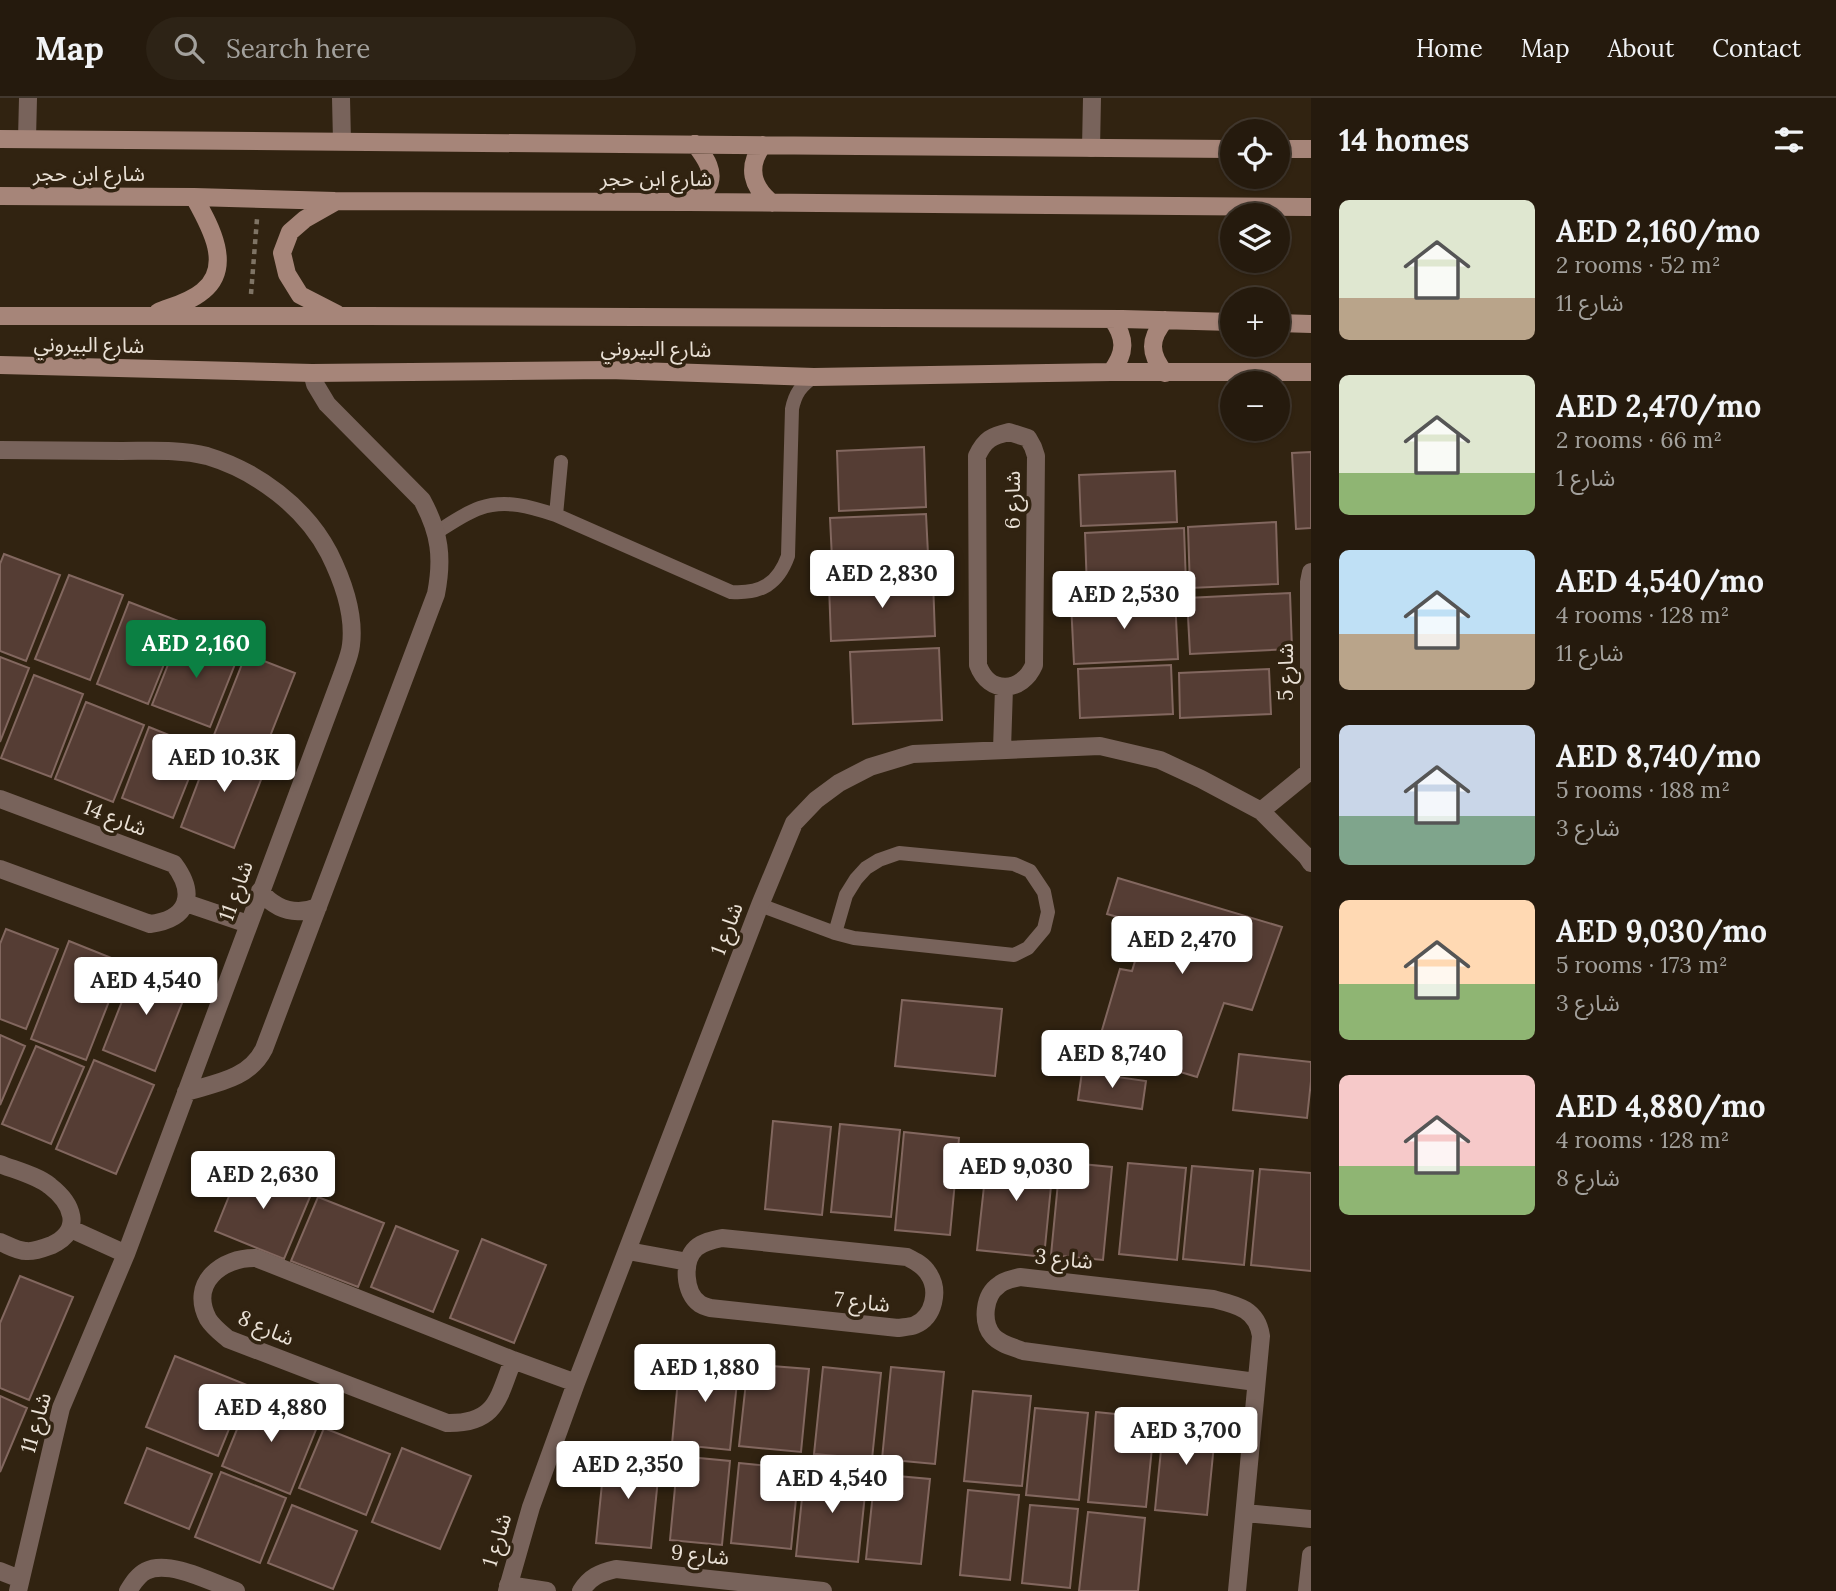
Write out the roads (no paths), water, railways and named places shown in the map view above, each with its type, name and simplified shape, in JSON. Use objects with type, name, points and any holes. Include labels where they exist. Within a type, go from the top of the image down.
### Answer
[{"type":"main road","name":"شارع ابن حجر","points":[[0,139],[1220,149]]},
{"type":"main road","points":[[688,202],[707,188],[711,173],[695,144]]},
{"type":"main road","points":[[763,145],[755,155],[752,173],[760,193],[772,203]]},
{"type":"main road","points":[[1290,149],[1311,149]]},
{"type":"main road","name":"شارع ابن حجر","points":[[0,197],[1311,207]]},
{"type":"main road","points":[[148,316],[185,302],[204,291],[216,274],[218,251],[209,223],[194,197]]},
{"type":"main road","points":[[335,201],[305,219],[290,232],[282,253],[287,274],[300,295],[340,316]]},
{"type":"main road","name":"شارع البيروني","points":[[0,316],[1112,319],[1220,322]]},
{"type":"main road","points":[[1111,372],[1122,352],[1119,328],[1112,319]]},
{"type":"main road","points":[[1165,320],[1157,329],[1153,340],[1153,352],[1165,373]]},
{"type":"main road","points":[[1290,323],[1311,324]]},
{"type":"main road","name":"شارع البيروني","points":[[0,366],[312,373],[608,370],[814,377],[1311,372]]},
{"type":"street","points":[[27,139],[28,98]]},
{"type":"street","points":[[341,98],[342,141]]},
{"type":"street","points":[[1091,148],[1092,98]]},
{"type":"street","points":[[186,1092],[244,1073],[259,1059],[436,594],[440,563],[437,532],[422,500],[327,404],[312,373]]},
{"type":"street","name":"شارع 6","points":[[1009,432],[1028,438],[1036,456],[1034,665],[1030,674],[1022,681],[1004,688],[988,681],[981,674],[978,664],[977,456],[989,439],[1009,432]]},
{"type":"street","name":"شارع 11","points":[[0,450],[167,451],[206,456],[241,469],[273,489],[300,513],[323,543],[340,576],[350,612],[351,645],[342,676],[126,1254],[61,1408],[19,1585]]},
{"type":"street","name":"شارع 5","points":[[1261,811],[1310,771],[1311,572]]},
{"type":"street","points":[[1002,749],[1004,688]]},
{"type":"street","name":"شارع 1","points":[[507,1588],[531,1507],[576,1383],[760,905],[794,823],[816,800],[839,783],[870,767],[913,754],[1100,746],[1160,760],[1261,811],[1311,863]]},
{"type":"street","name":"شارع 14","points":[[0,799],[174,864],[185,883],[188,895],[186,903]]},
{"type":"street","points":[[0,869],[150,924],[171,918],[186,903],[248,924]]},
{"type":"street","points":[[260,891],[267,900],[286,911],[308,911],[318,907]]},
{"type":"street","points":[[0,1164],[47,1183],[68,1208],[73,1220],[66,1236],[56,1243],[32,1251],[23,1251],[0,1242]]},
{"type":"street","points":[[71,1229],[126,1254]]},
{"type":"street","name":"شارع 7","points":[[722,1238],[906,1257],[919,1263],[929,1275],[933,1284],[933,1306],[927,1316],[916,1325],[898,1328],[710,1308],[699,1304],[693,1297],[687,1279],[688,1262],[694,1250],[709,1241],[722,1238]]},
{"type":"street","points":[[628,1251],[688,1262]]},
{"type":"street","name":"شارع 8","points":[[513,1360],[497,1403],[488,1412],[469,1422],[447,1423],[228,1339],[216,1329],[205,1311],[202,1298],[205,1284],[220,1267],[229,1262],[256,1258],[576,1383]]},
{"type":"street","name":"شارع 3","points":[[1237,1591],[1261,1336],[1253,1316],[1242,1307],[1213,1299],[1020,1277],[1001,1282],[990,1293],[986,1317],[992,1334],[1004,1344],[1023,1351],[1256,1382]]},
{"type":"street","points":[[1245,1513],[1311,1519]]},
{"type":"street","points":[[1307,1591],[1311,1555]]},
{"type":"street","points":[[128,1591],[136,1578],[148,1570],[161,1567],[176,1569],[236,1591]]},
{"type":"street","name":"شارع 9","points":[[581,1591],[591,1577],[616,1569],[823,1591]]},
{"type":"street","points":[[0,1571],[19,1585]]},
{"type":"street","points":[[507,1588],[547,1591]]},
{"type":"lane","points":[[437,532],[479,508],[496,504],[532,507],[732,592],[756,591],[777,578],[788,556],[794,399],[806,382],[814,377]]},
{"type":"lane","points":[[556,515],[561,462]]},
{"type":"lane","points":[[760,905],[835,933],[854,938],[1014,954],[1028,948],[1044,929],[1048,912],[1044,892],[1030,872],[1014,864],[899,853],[879,860],[866,868],[856,879],[846,895],[835,933]]}]
